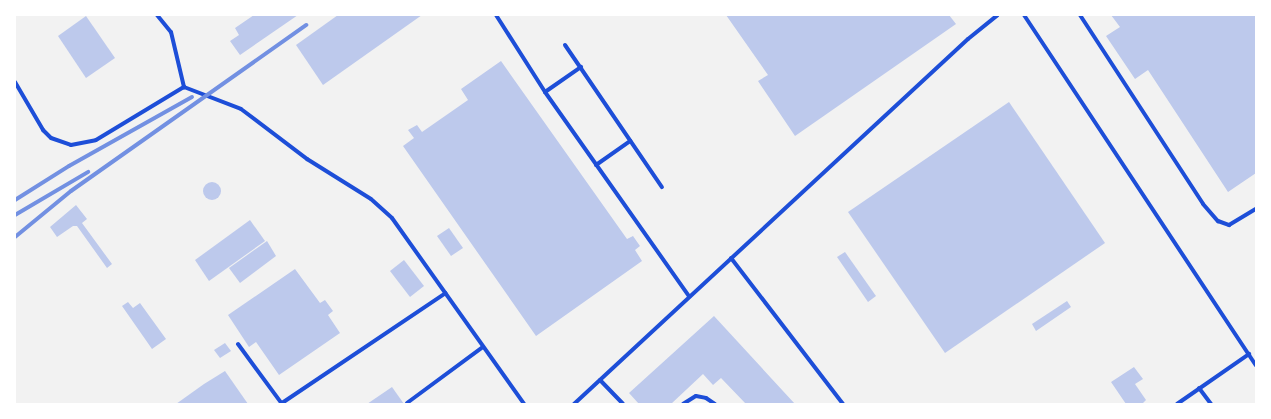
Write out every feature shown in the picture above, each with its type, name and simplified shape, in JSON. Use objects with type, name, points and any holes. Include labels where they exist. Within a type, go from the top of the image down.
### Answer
[{"type":"lane","points":[[157,15],[171,32],[184,87]]},
{"type":"lane","points":[[496,15],[545,92],[689,296]]},
{"type":"lane","points":[[574,404],[968,39],[998,15]]},
{"type":"lane","points":[[1024,15],[1256,365]]},
{"type":"lane","points":[[1080,15],[1203,204],[1218,221],[1229,225],[1256,209]]},
{"type":"lane","points":[[565,45],[662,187]]},
{"type":"lane","points":[[545,92],[581,67]]},
{"type":"lane","points":[[15,82],[43,130],[51,138],[71,145],[96,140],[184,87]]},
{"type":"lane","points":[[184,87],[241,109],[307,159],[383,208],[446,293],[524,404]]},
{"type":"lane","points":[[596,165],[630,140]]},
{"type":"lane","points":[[731,258],[843,404]]},
{"type":"lane","points":[[238,344],[282,404],[446,293]]},
{"type":"lane","points":[[406,403],[484,347]]},
{"type":"lane","points":[[1176,404],[1249,354]]},
{"type":"lane","points":[[600,380],[622,404]]},
{"type":"lane","points":[[1200,388],[1211,404]]},
{"type":"lane","points":[[683,404],[696,396],[706,398],[715,404]]},
{"type":"building","points":[[254,15],[298,15],[240,55],[230,41],[239,35],[235,28]]},
{"type":"building","points":[[338,15],[422,15],[323,85],[296,45]]},
{"type":"building","points":[[726,15],[949,15],[956,24],[795,136],[758,81],[768,75]]},
{"type":"building","points":[[1111,15],[1256,15],[1256,173],[1228,192],[1148,70],[1135,79],[1106,36],[1120,27]]},
{"type":"building","points":[[86,16],[115,58],[86,78],[58,36]]},
{"type":"building","points":[[501,61],[627,239],[633,236],[640,246],[635,250],[642,261],[536,336],[403,146],[414,138],[408,130],[417,125],[422,132],[468,100],[461,89]]},
{"type":"building","points":[[1009,102],[1105,243],[945,353],[848,212]]},
{"type":"building","points":[[212,182],[218,185],[221,191],[218,197],[212,200],[206,197],[203,191],[206,185]]},
{"type":"building","points":[[76,205],[87,219],[82,223],[112,264],[107,268],[77,226],[73,226],[57,237],[50,227]]},
{"type":"building","points":[[250,220],[265,241],[209,281],[195,260]]},
{"type":"building","points":[[449,228],[463,248],[451,256],[437,236]]},
{"type":"building","points":[[267,241],[276,256],[240,283],[229,268]]},
{"type":"building","points":[[845,252],[876,296],[868,302],[837,257]]},
{"type":"building","points":[[404,260],[424,286],[410,297],[390,271]]},
{"type":"building","points":[[295,269],[320,303],[325,300],[333,311],[328,315],[340,333],[279,375],[256,342],[249,347],[228,315]]},
{"type":"building","points":[[1067,301],[1071,307],[1036,331],[1032,324]]},
{"type":"building","points":[[128,302],[133,308],[140,303],[166,339],[152,349],[122,306]]},
{"type":"building","points":[[714,316],[795,404],[746,404],[721,378],[713,385],[703,374],[671,404],[639,404],[629,393]]},
{"type":"building","points":[[225,343],[231,351],[220,358],[214,350]]},
{"type":"building","points":[[1134,367],[1143,379],[1135,384],[1146,400],[1142,404],[1126,404],[1111,382]]},
{"type":"building","points":[[225,371],[248,404],[176,404],[204,384]]},
{"type":"building","points":[[392,387],[404,404],[367,404]]},
{"type":"railway","points":[[15,237],[71,191],[306,25]]},
{"type":"railway","points":[[15,200],[69,166],[192,97]]},
{"type":"railway","points":[[15,215],[88,172]]}]
